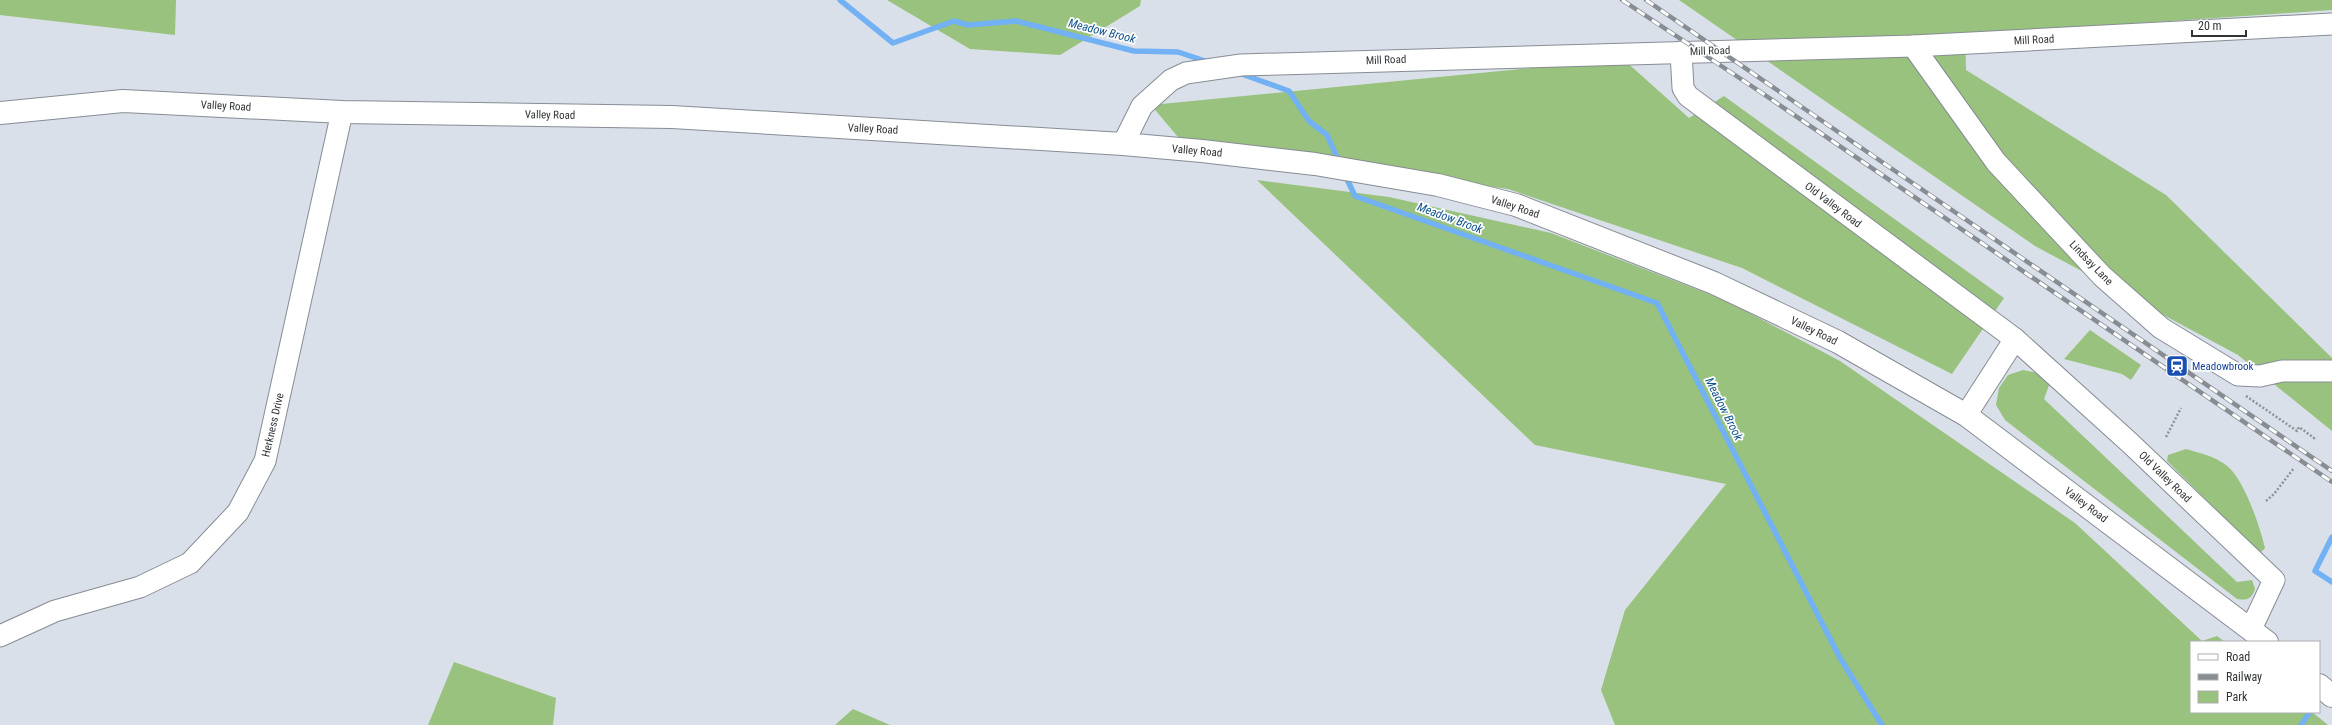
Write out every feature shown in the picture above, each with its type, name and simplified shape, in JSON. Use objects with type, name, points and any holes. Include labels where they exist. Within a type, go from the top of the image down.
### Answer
[{"type":"main road","name":"Valley Road","points":[[0,114],[123,101],[342,112],[672,117],[1123,144],[1315,164],[1438,185],[1516,205],[1714,283],[1838,342],[1966,415],[2259,635]]},
{"type":"main road","points":[[2320,686],[2332,696]]},
{"type":"street","name":"Mill Road","points":[[1123,144],[1142,106],[1171,80],[1186,73],[1242,65],[1913,46],[2332,24]]},
{"type":"street","name":"Lindsay Lane","points":[[1913,46],[1996,162],[2102,276],[2160,328],[2238,375],[2260,376],[2282,371],[2332,371]]},
{"type":"street","name":"Old Valley Road","points":[[1681,52],[1683,88],[1692,100],[2015,339],[2130,443],[2274,580],[2259,635]]},
{"type":"street","name":"Herkness Drive","points":[[0,636],[55,611],[140,587],[190,563],[238,512],[265,461],[342,112]]},
{"type":"street","points":[[1966,415],[2015,339]]},
{"type":"path","points":[[2240,392],[2297,431],[2299,428],[2314,438],[2312,440]]},
{"type":"path","points":[[2166,437],[2181,408]]},
{"type":"path","points":[[2266,501],[2274,494],[2294,468]]},
{"type":"green space","points":[[0,0],[176,0],[175,35],[0,15]]},
{"type":"green space","points":[[887,0],[1141,0],[1140,6],[1060,55],[970,49]]},
{"type":"green space","points":[[1679,0],[2332,0],[2332,10],[1965,35],[1966,70],[2166,195],[2332,358],[2332,431],[2238,355],[2035,246]]},
{"type":"green space","points":[[1623,59],[1689,118],[1724,96],[2004,298],[1952,374],[1742,268],[1508,189],[1183,143],[1151,105]]},
{"type":"green space","points":[[1257,180],[1389,197],[1551,233],[1727,301],[1840,361],[2075,523],[2202,641],[2190,641],[2190,713],[2313,713],[2328,725],[1615,725],[1601,690],[1625,610],[1726,484],[1535,445]]},
{"type":"green space","points":[[2090,330],[2141,365],[2131,380],[2122,374],[2064,359]]},
{"type":"green space","points":[[2023,370],[2038,373],[2050,383],[2044,399],[2237,582],[2252,580],[2255,589],[2251,597],[2244,600],[2237,599],[2005,420],[1996,405],[1999,388],[2008,375]]},
{"type":"green space","points":[[2186,449],[2217,459],[2233,471],[2245,491],[2259,528],[2265,548],[2260,553],[2167,461],[2168,455]]},
{"type":"green space","points":[[2217,636],[2224,641],[2202,641]]},
{"type":"green space","points":[[454,662],[556,698],[553,725],[428,725]]},
{"type":"green space","points":[[853,709],[890,725],[835,725]]},
{"type":"waterway","name":"Meadow Brook","points":[[840,0],[893,43],[954,21],[968,25],[1016,21],[1134,51],[1178,52],[1208,62]]},
{"type":"waterway","name":"Meadow Brook","points":[[1239,73],[1289,91],[1309,121],[1327,135],[1339,162]]},
{"type":"waterway","name":"Meadow Brook","points":[[1345,175],[1355,196],[1657,303],[1840,658],[1882,725]]},
{"type":"waterway","points":[[2332,537],[2315,571],[2332,582]]},
{"type":"waterway","points":[[2301,725],[2309,713]]},
{"type":"railway","points":[[1622,0],[1759,91],[2332,482]]},
{"type":"railway","points":[[1646,0],[2332,471]]},
{"type":"place","name":"Meadowbrook","points":[[2177,366]]}]
